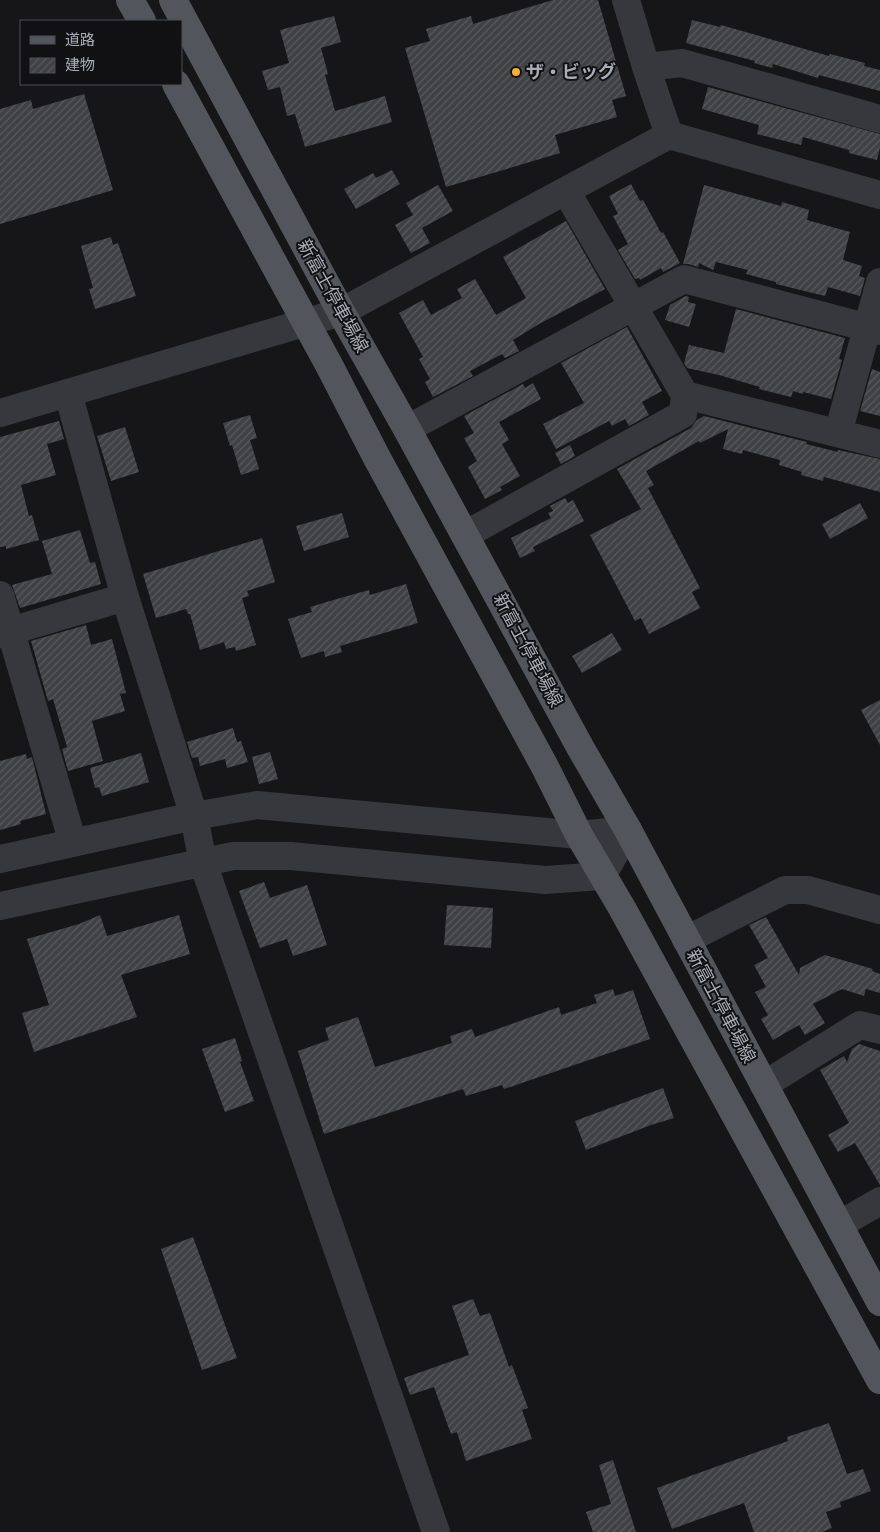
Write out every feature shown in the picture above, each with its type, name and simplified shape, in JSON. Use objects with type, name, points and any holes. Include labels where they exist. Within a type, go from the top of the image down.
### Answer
[{"type":"main road","points":[[130,0],[141,20]]},
{"type":"main road","name":"新富士停車場線","points":[[173,0],[341,312],[407,429],[580,747],[628,830],[880,1302]]},
{"type":"main road","name":"新富士停車場線","points":[[177,85],[306,322],[381,467],[545,767],[579,835],[622,908],[880,1380]]},
{"type":"street","points":[[626,0],[669,135]]},
{"type":"street","points":[[646,67],[682,63],[880,119]]},
{"type":"street","points":[[0,413],[341,312],[669,135],[880,195]]},
{"type":"street","points":[[465,535],[683,414],[685,395],[566,190]]},
{"type":"street","points":[[407,429],[634,307],[684,278],[874,329]]},
{"type":"street","points":[[838,433],[874,329],[880,282]]},
{"type":"street","points":[[68,393],[125,597],[194,816],[203,863],[436,1532]]},
{"type":"street","points":[[685,395],[880,444]]},
{"type":"street","points":[[0,595],[5,633],[73,843]]},
{"type":"street","points":[[5,633],[125,597]]},
{"type":"street","points":[[0,859],[257,804],[579,835],[628,830]]},
{"type":"street","points":[[0,906],[233,856],[291,856],[545,880],[602,876],[628,830]]},
{"type":"street","points":[[686,940],[785,890],[808,890],[880,910]]},
{"type":"street","points":[[764,1086],[860,1025],[880,1030]]},
{"type":"street","points":[[838,1224],[880,1201]]},
{"type":"building","name":"ザ・ビッグ","points":[[553,0],[598,0],[626,96],[612,100],[617,117],[555,135],[560,153],[446,187],[405,48],[430,41],[426,29],[471,16],[473,24]]},
{"type":"building","points":[[334,16],[341,42],[321,48],[328,74],[325,75],[335,111],[385,96],[392,122],[305,147],[295,114],[287,116],[280,87],[268,90],[262,71],[289,63],[280,30]]},
{"type":"building","points":[[692,20],[720,27],[721,25],[829,56],[830,54],[865,63],[864,66],[880,70],[880,91],[819,75],[818,78],[773,64],[772,68],[754,63],[755,61],[686,43]]},
{"type":"building","points":[[708,87],[880,134],[877,160],[849,153],[849,150],[803,137],[801,145],[757,134],[759,125],[702,109]]},
{"type":"building","points":[[84,94],[113,190],[0,224],[0,109],[31,100],[33,109]]},
{"type":"building","points":[[392,170],[400,184],[356,209],[344,189],[373,173],[376,178]]},
{"type":"building","points":[[631,184],[640,201],[643,200],[661,233],[663,232],[680,263],[663,272],[661,268],[640,280],[639,278],[635,279],[618,250],[628,244],[613,216],[618,214],[609,196]]},
{"type":"building","points":[[438,185],[453,211],[422,228],[430,243],[411,253],[395,225],[413,215],[406,203]]},
{"type":"building","points":[[704,185],[781,206],[782,202],[809,210],[807,220],[850,232],[843,260],[862,266],[859,276],[865,278],[860,296],[828,287],[825,296],[776,284],[776,282],[746,274],[748,270],[716,262],[713,270],[699,263],[698,267],[683,264]]},
{"type":"building","points":[[566,221],[605,289],[513,340],[519,351],[505,358],[502,354],[470,371],[473,376],[433,397],[425,382],[430,379],[419,359],[423,357],[399,313],[423,300],[431,315],[462,298],[457,289],[475,279],[496,315],[526,298],[503,257]]},
{"type":"building","points":[[111,237],[113,245],[118,243],[136,296],[95,309],[89,289],[93,288],[81,246]]},
{"type":"building","points":[[686,296],[689,297],[688,302],[696,304],[689,327],[665,320],[670,305]]},
{"type":"building","points":[[736,309],[845,338],[839,359],[842,360],[831,399],[793,391],[791,397],[759,389],[760,387],[719,375],[687,368],[684,363],[689,345],[724,353]]},
{"type":"building","points":[[627,327],[662,391],[642,402],[649,415],[629,426],[625,419],[612,426],[609,421],[556,449],[543,424],[584,403],[561,363]]},
{"type":"building","points":[[872,369],[880,372],[880,416],[860,411]]},
{"type":"building","points":[[533,383],[541,399],[499,422],[509,440],[502,444],[520,476],[500,487],[502,490],[485,499],[468,467],[477,461],[464,438],[474,433],[464,416],[523,384],[525,388]]},
{"type":"building","points":[[250,415],[257,438],[250,440],[259,469],[241,475],[223,423]]},
{"type":"building","points":[[704,416],[807,442],[806,444],[838,452],[838,450],[880,459],[880,492],[824,477],[823,481],[801,475],[802,472],[779,465],[780,460],[743,450],[742,454],[723,449],[728,429],[700,443],[699,441],[646,471],[654,485],[648,488],[700,588],[692,592],[700,608],[649,634],[641,618],[635,621],[590,535],[641,509],[617,469],[691,428],[697,420]]},
{"type":"building","points":[[59,421],[64,439],[47,444],[56,475],[21,485],[29,516],[32,515],[39,540],[6,549],[6,546],[0,547],[0,437]]},
{"type":"building","points":[[125,427],[139,472],[111,481],[97,436]]},
{"type":"building","points":[[570,445],[575,456],[561,464],[555,453]]},
{"type":"building","points":[[565,498],[568,503],[573,500],[584,521],[533,547],[535,551],[520,558],[511,538],[551,518],[548,513],[553,511],[550,506]]},
{"type":"building","points":[[860,503],[868,518],[830,539],[822,524]]},
{"type":"building","points":[[342,513],[349,537],[304,551],[296,526]]},
{"type":"building","points":[[80,530],[90,563],[95,562],[101,584],[20,608],[12,585],[52,574],[42,541]]},
{"type":"building","points":[[262,538],[275,582],[247,591],[249,596],[242,598],[256,645],[236,651],[235,647],[226,649],[224,642],[200,650],[190,614],[188,614],[186,609],[156,618],[143,574]]},
{"type":"building","points":[[406,584],[418,623],[340,646],[342,652],[325,657],[324,651],[301,658],[288,619],[312,612],[310,607],[330,601],[369,590],[370,595]]},
{"type":"building","points":[[86,625],[91,645],[112,639],[126,693],[120,694],[125,711],[92,721],[103,761],[68,771],[62,749],[67,747],[53,699],[48,701],[31,641]]},
{"type":"building","points":[[612,633],[622,650],[582,673],[572,656]]},
{"type":"building","points":[[880,700],[880,745],[861,710]]},
{"type":"building","points":[[233,728],[237,742],[241,741],[248,762],[227,768],[225,759],[200,766],[198,757],[192,758],[187,742]]},
{"type":"building","points":[[270,752],[278,779],[259,784],[252,757]]},
{"type":"building","points":[[141,753],[149,782],[102,796],[99,787],[95,788],[90,768]]},
{"type":"building","points":[[26,754],[27,759],[32,757],[46,814],[20,821],[21,824],[0,830],[0,761]]},
{"type":"building","points":[[264,882],[270,898],[307,885],[327,945],[293,956],[287,939],[260,948],[239,891]]},
{"type":"building","points":[[447,905],[493,908],[491,948],[444,945]]},
{"type":"building","points":[[100,915],[107,936],[179,915],[190,954],[121,975],[137,1017],[34,1052],[22,1013],[49,1005],[27,939],[79,924]]},
{"type":"building","points":[[766,917],[799,975],[800,968],[825,955],[873,969],[872,971],[880,974],[880,993],[866,989],[864,996],[842,989],[813,1004],[825,1023],[805,1035],[799,1025],[773,1040],[761,1019],[768,1015],[755,992],[766,987],[754,965],[768,958],[749,925]]},
{"type":"building","points":[[613,989],[615,996],[633,990],[650,1039],[504,1089],[502,1085],[466,1096],[463,1089],[324,1134],[298,1051],[329,1040],[325,1028],[358,1017],[375,1067],[452,1043],[450,1036],[472,1029],[475,1037],[559,1007],[561,1015],[597,1003],[594,995]]},
{"type":"building","points":[[235,1038],[242,1061],[240,1062],[254,1101],[225,1112],[202,1049]]},
{"type":"building","points":[[859,1044],[880,1051],[880,1185],[855,1143],[838,1152],[828,1135],[849,1123],[820,1070],[844,1056],[847,1062],[852,1049]]},
{"type":"building","points":[[663,1088],[674,1118],[586,1150],[575,1121]]},
{"type":"building","points":[[193,1237],[237,1358],[202,1370],[161,1249]]},
{"type":"building","points":[[473,1299],[480,1316],[490,1313],[509,1367],[512,1365],[528,1408],[522,1410],[532,1439],[466,1461],[457,1432],[451,1434],[434,1387],[410,1395],[404,1378],[469,1355],[452,1306]]},
{"type":"building","points":[[829,1423],[847,1474],[863,1469],[871,1491],[840,1502],[841,1507],[826,1512],[832,1528],[822,1532],[754,1532],[744,1503],[672,1529],[657,1488],[788,1441],[787,1437]]},
{"type":"building","points":[[613,1460],[636,1532],[593,1532],[586,1512],[611,1504],[599,1465]]},
{"type":"place","name":"ザ・ビッグ","points":[[516,72]]}]
